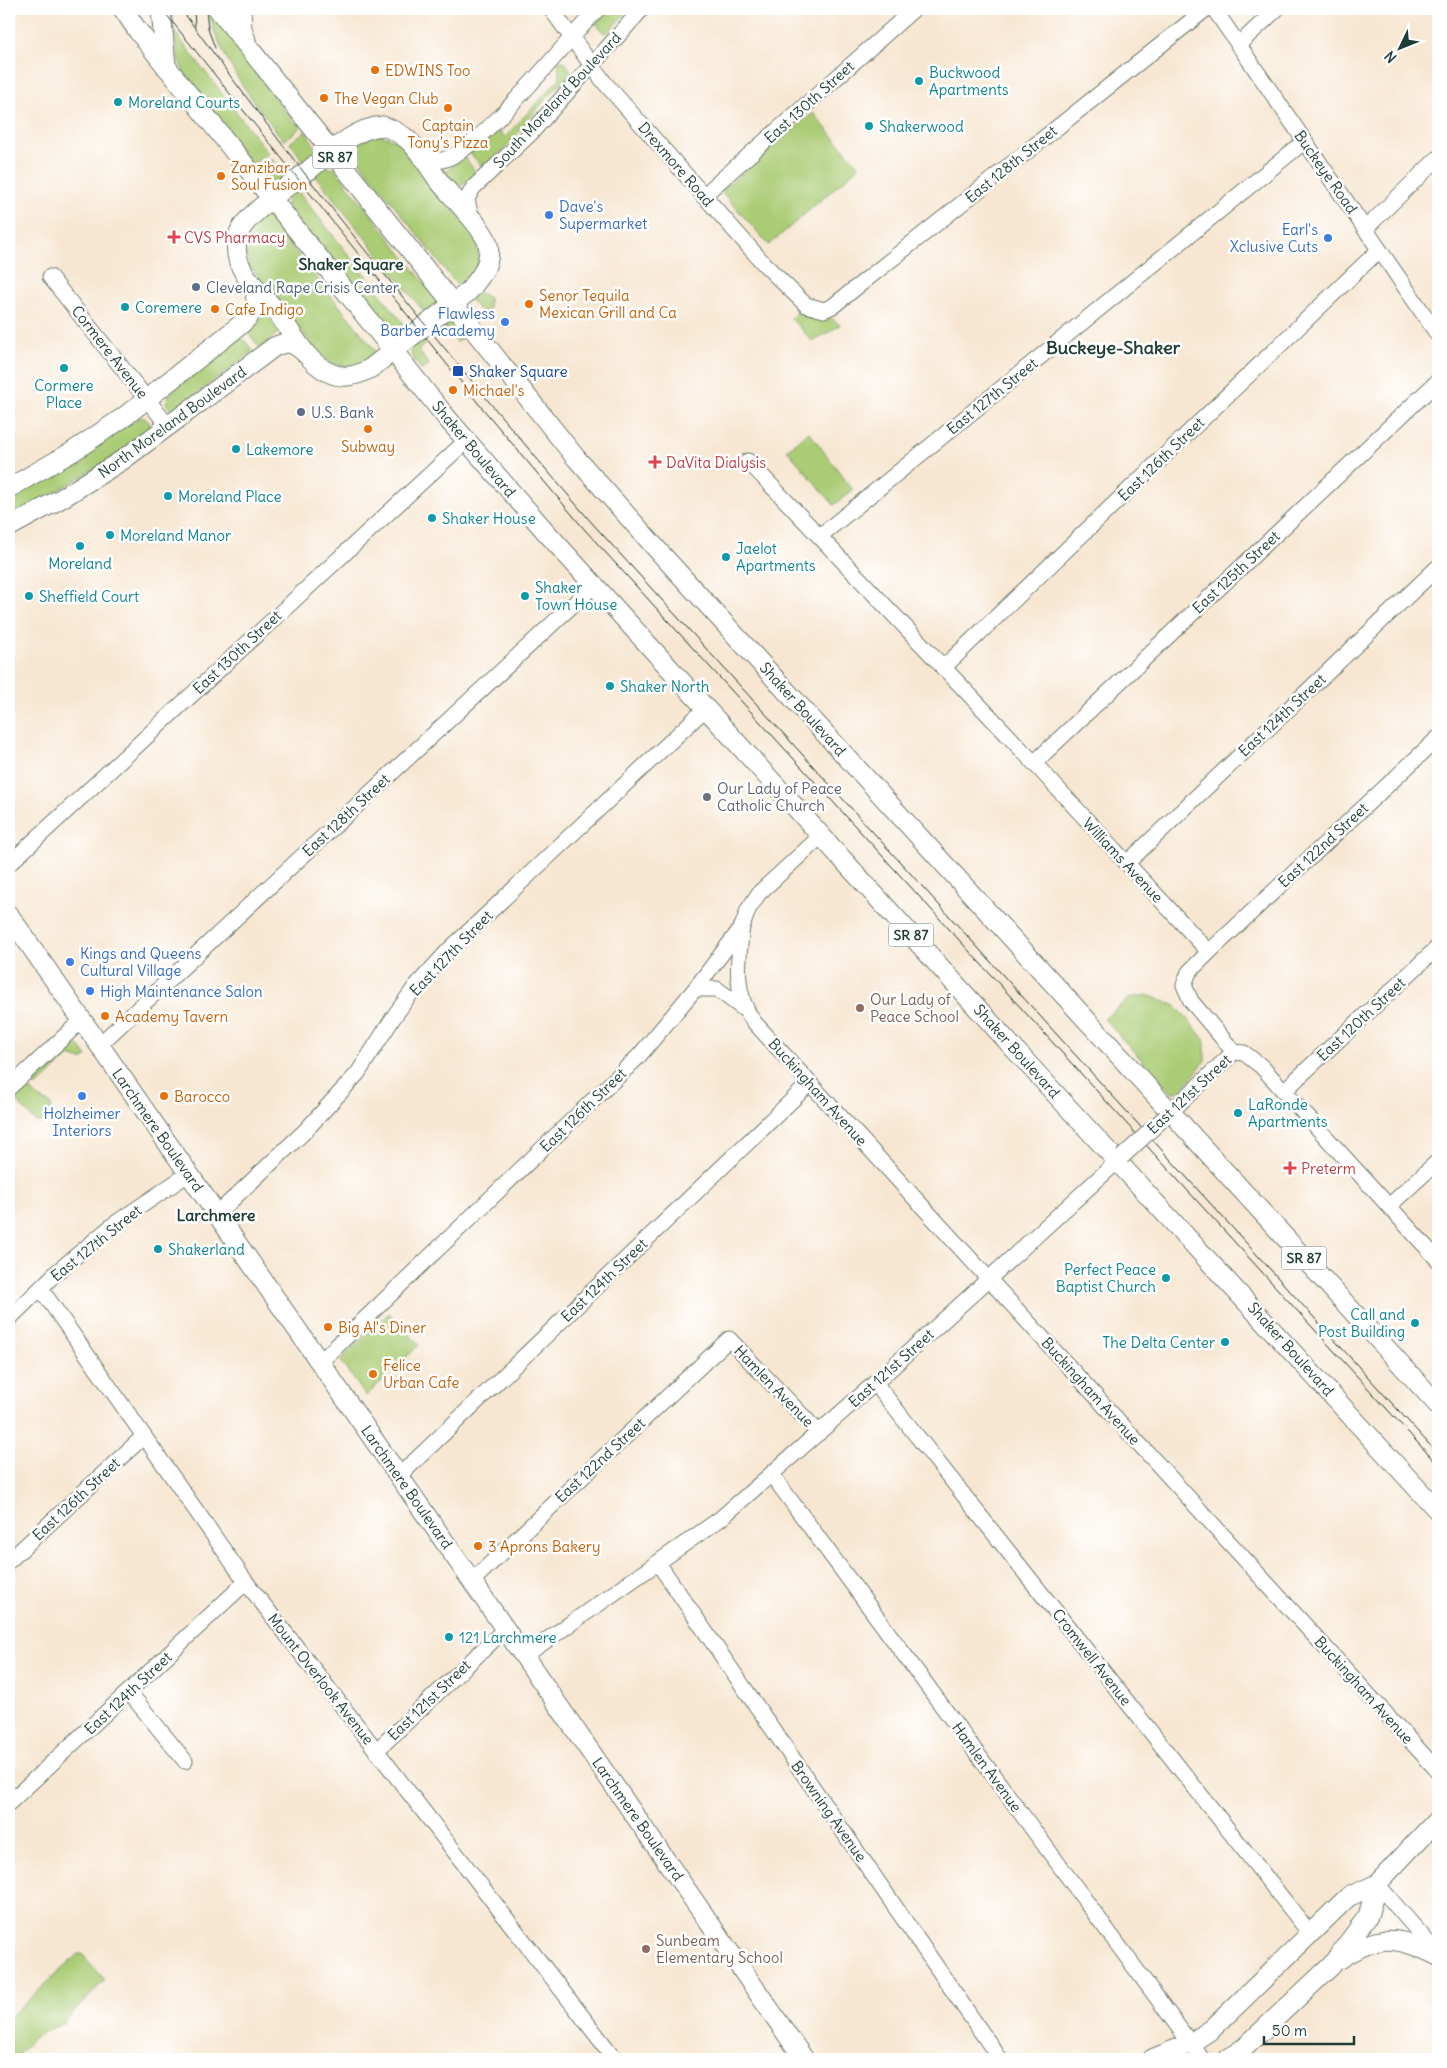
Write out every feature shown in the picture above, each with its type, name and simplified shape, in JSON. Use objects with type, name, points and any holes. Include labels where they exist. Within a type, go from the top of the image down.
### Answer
[{"type":"main road","name":"Shaker Boulevard","points":[[123,9],[166,68],[466,441],[593,586],[1028,1064],[1120,1158],[1438,1511]]},
{"type":"main road","points":[[161,9],[166,68]]},
{"type":"main road","name":"Shaker Boulevard","points":[[218,9],[576,458],[1167,1115],[1438,1405]]},
{"type":"main road","points":[[241,9],[242,29],[251,50]]},
{"type":"main road","points":[[9,488],[72,452],[148,400],[251,315],[257,302],[256,296],[247,279],[237,255],[238,234],[249,218],[360,131],[383,126],[396,131],[421,153],[427,165],[471,218],[488,244],[488,258],[481,277],[468,292],[371,368],[353,376],[340,376],[329,373],[318,366],[307,354],[276,310],[247,279]]},
{"type":"main road","name":"North Moreland Boulevard","points":[[9,527],[106,471],[169,427],[274,347],[283,343],[290,343],[307,354]]},
{"type":"main road","name":"Larchmere Boulevard","points":[[9,915],[804,2059]]},
{"type":"main road","points":[[1152,2059],[1191,2043],[1212,2029],[1243,2001],[1309,1932],[1348,1897],[1377,1884],[1438,1819]]},
{"type":"main road","points":[[1228,2059],[1245,2047],[1331,1966],[1368,1916],[1377,1884]]},
{"type":"main road","points":[[1331,1966],[1362,1946],[1382,1940],[1394,1940],[1411,1944],[1438,1955]]},
{"type":"street","name":"Drexmore Road","points":[[551,9],[592,66],[645,130],[779,280],[806,305],[812,308]]},
{"type":"street","name":"South Moreland Boulevard","points":[[421,153],[432,160],[443,160],[463,149],[498,117],[598,9]]},
{"type":"street","name":"South Moreland Boulevard","points":[[471,218],[467,199],[473,188],[530,134],[642,9]]},
{"type":"street","name":"East 130th Street","points":[[703,196],[914,9]]},
{"type":"street","name":"East 128th Street","points":[[812,308],[824,310],[833,306],[1206,9]]},
{"type":"street","name":"Buckeye Road","points":[[1214,9],[1438,335]]},
{"type":"street","points":[[1238,45],[1277,9]]},
{"type":"street","name":"East 127th Street","points":[[820,536],[1305,141]]},
{"type":"street","points":[[1365,229],[1438,158]]},
{"type":"street","name":"East 126th Street","points":[[943,668],[1379,250]]},
{"type":"street","name":"Cormere Avenue","points":[[50,277],[169,427]]},
{"type":"street","name":"East 125th Street","points":[[1034,763],[1438,381]]},
{"type":"street","name":"East 130th Street","points":[[9,864],[466,441]]},
{"type":"street","name":"Williams Avenue","points":[[748,461],[1034,763],[1209,952]]},
{"type":"street","name":"East 124th Street","points":[[1127,863],[1438,568]]},
{"type":"street","name":"East 128th Street","points":[[98,1045],[593,586]]},
{"type":"street","name":"East 127th Street","points":[[217,1214],[306,1131],[358,1073],[394,1015],[416,986],[448,951],[705,709]]},
{"type":"street","name":"East 122nd Street","points":[[1209,952],[1438,738]]},
{"type":"street","name":"East 126th Street","points":[[320,1362],[639,1056],[696,989],[742,926],[748,910],[759,893],[821,836]]},
{"type":"street","name":"Buckingham Avenue","points":[[742,926],[738,963],[739,990],[745,1010]]},
{"type":"street","name":"East 120th Street","points":[[1284,1092],[1438,947]]},
{"type":"street","points":[[1209,952],[1189,972],[1184,985],[1186,993],[1234,1052],[1250,1056],[1438,1260]]},
{"type":"street","name":"Buckingham Avenue","points":[[696,989],[716,989],[745,1010],[809,1084],[1438,1771]]},
{"type":"street","points":[[9,1088],[82,1020]]},
{"type":"street","name":"East 121st Street","points":[[524,1656],[720,1519],[772,1475],[989,1279],[1234,1052]]},
{"type":"street","name":"East 124th Street","points":[[399,1476],[809,1084]]},
{"type":"street","points":[[1389,1206],[1438,1161]]},
{"type":"street","name":"East 127th Street","points":[[9,1319],[58,1272],[113,1225],[188,1174]]},
{"type":"street","name":"Mount Overlook Avenue","points":[[41,1289],[246,1582],[615,2059]]},
{"type":"street","name":"East 122nd Street","points":[[472,1581],[729,1339]]},
{"type":"street","name":"Hamlen Avenue","points":[[729,1339],[819,1433]]},
{"type":"street","name":"Cromwell Avenue","points":[[875,1383],[1309,1932]]},
{"type":"street","name":"East 126th Street","points":[[9,1561],[144,1436]]},
{"type":"street","name":"Hamlen Avenue","points":[[772,1475],[1202,2059]]},
{"type":"street","name":"Browning Avenue","points":[[658,1563],[1000,2059]]},
{"type":"street","name":"East 124th Street","points":[[9,1803],[246,1582]]},
{"type":"street","name":"East 121st Street","points":[[376,1751],[505,1629]]},
{"type":"street","points":[[129,1692],[185,1761]]},
{"type":"street","points":[[1377,1884],[1438,1955]]},
{"type":"green space","points":[[609,9],[630,9],[606,34],[595,23]]},
{"type":"green space","points":[[211,12],[272,90],[272,94],[296,124],[300,124],[301,127],[284,141],[231,67],[216,34],[210,17]]},
{"type":"green space","points":[[173,30],[268,153],[252,165],[186,77],[179,61]]},
{"type":"green space","points":[[564,61],[570,69],[570,73],[537,109],[507,147],[483,168],[470,153],[496,129],[505,137],[560,78],[558,62]]},
{"type":"green space","points":[[813,113],[859,167],[769,245],[721,191]]},
{"type":"green space","points":[[305,131],[317,149],[316,154],[305,163],[290,143]]},
{"type":"green space","name":"Shaker Square","points":[[377,134],[399,141],[477,239],[478,260],[474,273],[465,283],[458,286],[349,148]]},
{"type":"green space","points":[[464,157],[477,173],[457,189],[443,174]]},
{"type":"green space","points":[[271,158],[287,178],[275,186],[271,185],[257,170]]},
{"type":"green space","points":[[327,167],[335,169],[437,299],[437,305],[426,314],[313,173]]},
{"type":"green space","points":[[296,189],[408,329],[403,333],[397,336],[389,333],[287,207],[287,199]]},
{"type":"green space","name":"Shaker Square","points":[[266,215],[375,350],[375,353],[362,362],[350,366],[337,365],[322,357],[249,265],[246,250],[247,236],[254,225]]},
{"type":"green space","points":[[478,292],[489,298],[489,309],[483,314],[470,299]]},
{"type":"green space","points":[[803,307],[826,314],[840,325],[813,342],[791,318]]},
{"type":"green space","points":[[267,313],[280,331],[260,348],[246,330]]},
{"type":"green space","name":"Shaker Square","points":[[446,320],[453,323],[463,337],[457,342],[446,329],[438,335],[433,328]]},
{"type":"green space","points":[[241,336],[253,351],[175,410],[170,409],[166,403],[169,394]]},
{"type":"green space","points":[[421,338],[426,344],[418,350],[429,365],[422,370],[412,357],[411,348]]},
{"type":"green space","points":[[140,417],[148,421],[151,430],[118,455],[9,519],[9,498],[43,479]]},
{"type":"green space","points":[[809,432],[853,490],[834,505],[787,450]]},
{"type":"green space","points":[[1147,995],[1176,1006],[1205,1040],[1205,1061],[1182,1090],[1172,1093],[1104,1019],[1130,998]]},
{"type":"green space","points":[[77,1043],[87,1057],[82,1060],[69,1056],[36,1087],[33,1083]]},
{"type":"green space","points":[[27,1086],[39,1099],[50,1103],[53,1114],[46,1120],[37,1123],[14,1098]]},
{"type":"green space","points":[[389,1313],[419,1345],[366,1396],[340,1360]]},
{"type":"green space","points":[[78,1954],[82,1954],[105,1980],[64,2022],[33,2038],[14,2059],[9,2059],[9,2018]]},
{"type":"tram line","points":[[162,9],[478,403],[585,530],[1438,1465]]},
{"type":"tram line","points":[[181,9],[280,141],[381,270],[592,523],[1438,1454]]},
{"type":"tram line","points":[[194,9],[195,26]]},
{"type":"tram line","points":[[206,9],[208,29],[215,48]]},
{"type":"place","name":"EDWINS Too","points":[[375,70]]},
{"type":"place","name":"Buckwood Apartments","points":[[919,81]]},
{"type":"place","name":"The Vegan Club","points":[[324,98]]},
{"type":"place","name":"Moreland Courts","points":[[118,102]]},
{"type":"place","name":"Captain Tony's Pizza","points":[[448,108]]},
{"type":"place","name":"Shakerwood","points":[[869,126]]},
{"type":"place","name":"Zanzibar Soul Fusion","points":[[221,176]]},
{"type":"place","name":"Dave's Supermarket","points":[[549,215]]},
{"type":"place","name":"CVS Pharmacy","points":[[174,237]]},
{"type":"place","name":"Earl's Xclusive Cuts","points":[[1328,238]]},
{"type":"place","name":"Cleveland Rape Crisis Center","points":[[196,287]]},
{"type":"place","name":"Senor Tequila Mexican Grill and Ca","points":[[529,304]]},
{"type":"place","name":"Coremere","points":[[125,307]]},
{"type":"place","name":"Cafe Indigo","points":[[215,309]]},
{"type":"place","name":"Flawless Barber Academy","points":[[505,322]]},
{"type":"place","name":"Cormere Place","points":[[64,368]]},
{"type":"place","name":"Shaker Square","points":[[458,371]]},
{"type":"place","name":"Michael's","points":[[453,390]]},
{"type":"place","name":"U.S. Bank","points":[[301,412]]},
{"type":"place","name":"Subway","points":[[368,429]]},
{"type":"place","name":"Lakemore","points":[[236,449]]},
{"type":"place","name":"DaVita Dialysis","points":[[655,462]]},
{"type":"place","name":"Moreland Place","points":[[168,496]]},
{"type":"place","name":"Shaker House","points":[[432,518]]},
{"type":"place","name":"Moreland Manor","points":[[110,535]]},
{"type":"place","name":"Moreland","points":[[80,546]]},
{"type":"place","name":"Jaelot Apartments","points":[[726,557]]},
{"type":"place","name":"Sheffield Court","points":[[29,596]]},
{"type":"place","name":"Shaker Town House","points":[[525,596]]},
{"type":"place","name":"Shaker North","points":[[610,686]]},
{"type":"place","name":"Our Lady of Peace Catholic Church","points":[[707,797]]},
{"type":"place","name":"Kings and Queens Cultural Village","points":[[70,962]]},
{"type":"place","name":"High Maintenance Salon","points":[[90,991]]},
{"type":"place","name":"Our Lady of Peace School","points":[[860,1008]]},
{"type":"place","name":"Academy Tavern","points":[[105,1016]]},
{"type":"place","name":"Holzheimer Interiors","points":[[82,1096]]},
{"type":"place","name":"Barocco","points":[[164,1096]]},
{"type":"place","name":"LaRonde Apartments","points":[[1238,1113]]},
{"type":"place","name":"Preterm","points":[[1290,1168]]},
{"type":"place","name":"Shakerland","points":[[158,1249]]},
{"type":"place","name":"Perfect Peace Baptist Church","points":[[1166,1278]]},
{"type":"place","name":"Call and Post Building","points":[[1415,1323]]},
{"type":"place","name":"Big Al's Diner","points":[[328,1327]]},
{"type":"place","name":"The Delta Center","points":[[1225,1342]]},
{"type":"place","name":"Felice Urban Cafe","points":[[373,1374]]},
{"type":"place","name":"3 Aprons Bakery","points":[[478,1546]]},
{"type":"place","name":"121 Larchmere","points":[[449,1637]]},
{"type":"place","name":"Sunbeam Elementary School","points":[[646,1949]]},
{"type":"district","name":"Shaker Square","points":[[351,264]]},
{"type":"district","name":"Buckeye-Shaker","points":[[1113,347]]},
{"type":"district","name":"Larchmere","points":[[216,1215]]}]
